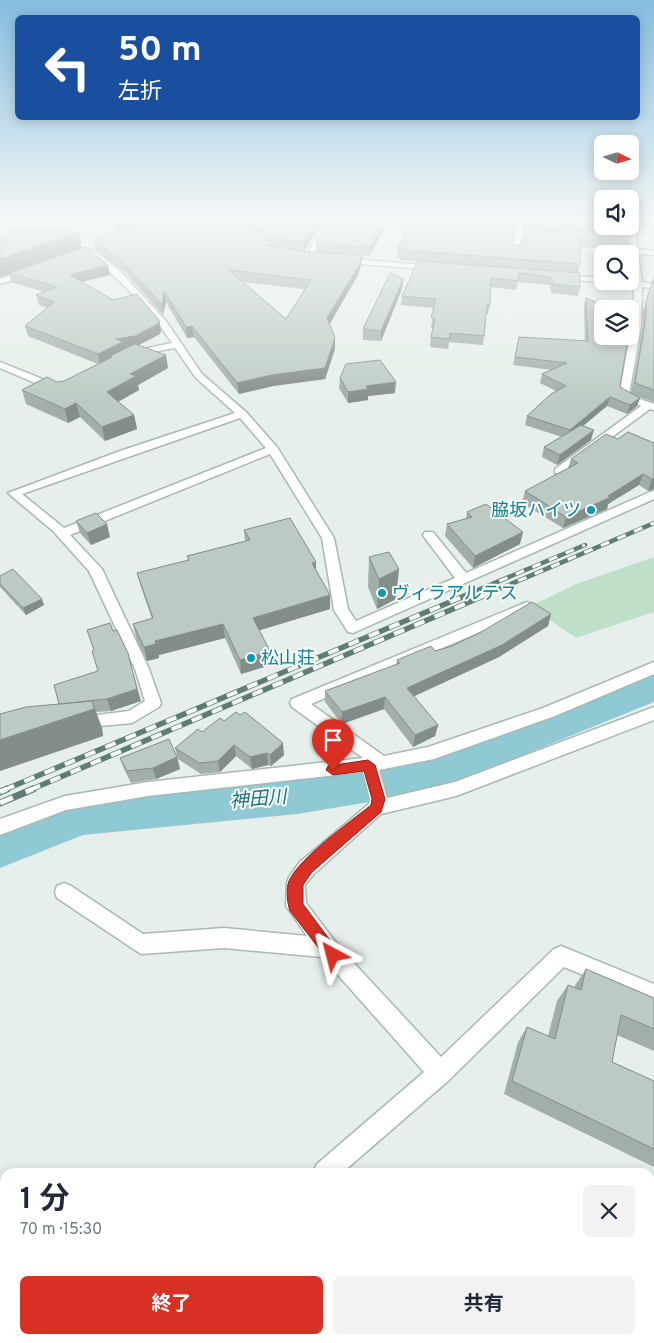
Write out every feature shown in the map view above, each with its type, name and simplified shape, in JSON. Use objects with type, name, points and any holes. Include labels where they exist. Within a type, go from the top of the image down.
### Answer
[{"type":"street","points":[[124,281],[164,323],[199,376],[242,414],[273,449],[328,538],[341,610],[353,628],[654,495]]},
{"type":"street","points":[[639,283],[654,286]]},
{"type":"street","points":[[121,359],[136,352],[179,344]]},
{"type":"street","points":[[633,345],[624,396],[652,406]]},
{"type":"street","points":[[0,366],[62,391],[70,386]]},
{"type":"street","points":[[559,472],[652,406]]},
{"type":"street","points":[[66,723],[132,717],[152,703],[142,669],[95,570],[63,534],[14,493],[124,453],[242,414]]},
{"type":"street","points":[[63,534],[273,449]]},
{"type":"street","points":[[429,535],[464,580]]},
{"type":"street","points":[[378,803],[375,764],[298,703],[526,607]]},
{"type":"street","points":[[0,827],[65,803],[148,789],[375,764],[428,754],[541,715],[654,668]]},
{"type":"street","points":[[440,1072],[328,948],[296,906],[296,883],[307,868],[378,803],[456,789],[654,713]]},
{"type":"street","points":[[64,892],[142,944],[224,938],[328,948]]},
{"type":"street","points":[[330,1168],[440,1072],[562,956],[654,994]]},
{"type":"green space","points":[[654,557],[654,612],[576,638],[534,609],[535,604],[576,584]]},
{"type":"building","points":[[35,281],[80,281],[113,300],[137,294],[159,320],[158,324],[135,336],[116,339],[123,342],[98,354],[25,326],[54,302],[36,295],[57,287]]},
{"type":"building","points":[[140,281],[241,281],[286,319],[311,281],[350,281],[327,318],[335,338],[325,368],[272,375],[237,383],[192,326],[186,327],[164,291],[162,305]]},
{"type":"building","points":[[386,281],[402,281],[381,331],[363,329]]},
{"type":"building","points":[[409,281],[491,281],[490,305],[487,305],[484,336],[450,333],[449,339],[431,337],[435,319],[431,318],[436,299],[402,296]]},
{"type":"building","points":[[552,281],[580,281],[580,287],[553,284]]},
{"type":"building","points":[[654,281],[654,390],[635,383],[646,316],[646,301]]},
{"type":"building","points":[[586,298],[594,302],[594,345],[627,345],[620,387],[640,398],[630,405],[610,397],[570,430],[527,416],[551,394],[566,386],[542,374],[567,363],[515,357],[519,337],[588,341]]},
{"type":"building","points":[[135,344],[166,355],[130,374],[136,376],[107,392],[134,415],[102,427],[76,403],[65,409],[22,390],[47,377],[57,382],[64,381]]},
{"type":"building","points":[[380,360],[396,382],[366,386],[368,389],[348,392],[340,378],[346,364]]},
{"type":"building","points":[[581,425],[594,430],[560,455],[544,447]]},
{"type":"building","points":[[628,432],[654,443],[654,479],[643,474],[608,496],[611,497],[566,517],[525,491],[578,463],[571,459],[606,434],[618,439]]},
{"type":"building","points":[[486,504],[523,532],[475,556],[447,524],[472,517],[467,512]]},
{"type":"building","points":[[96,513],[107,524],[87,533],[76,521]]},
{"type":"building","points":[[290,518],[316,562],[312,563],[330,595],[253,618],[270,651],[240,660],[223,624],[155,641],[156,644],[144,647],[133,624],[153,618],[137,573],[189,560],[187,556],[250,540],[244,530]]},
{"type":"building","points":[[389,552],[399,569],[379,579],[369,557]]},
{"type":"building","points":[[13,569],[42,599],[23,608],[0,584],[0,576]]},
{"type":"building","points":[[532,602],[551,614],[502,645],[407,688],[438,725],[415,735],[385,697],[342,712],[325,691],[400,663],[397,660],[431,646],[435,651],[452,646],[481,632]]},
{"type":"building","points":[[110,623],[113,631],[117,630],[128,653],[137,689],[107,699],[59,704],[54,685],[98,671],[92,651],[94,650],[87,630]]},
{"type":"building","points":[[92,701],[94,709],[0,740],[0,714],[26,707]]},
{"type":"building","points":[[236,712],[240,715],[245,712],[283,743],[270,755],[267,753],[250,757],[234,745],[218,761],[199,763],[175,748],[198,729],[202,732],[220,718],[224,721]]},
{"type":"building","points":[[169,739],[177,757],[153,768],[127,771],[120,758]]},
{"type":"building","points":[[586,969],[654,998],[654,1029],[621,1015],[612,1062],[654,1081],[654,1149],[512,1081],[527,1027],[555,1039],[568,985],[581,990]]},
{"type":"waterway","name":"神田川","points":[[0,847],[81,815],[297,795],[405,778],[464,761],[654,686]]},
{"type":"railway","points":[[485,595],[654,523]]},
{"type":"railway","points":[[466,595],[585,545]]},
{"type":"railway","points":[[4,790],[469,594]]},
{"type":"railway","points":[[30,790],[488,594]]},
{"type":"railway","points":[[0,792],[7,789]]},
{"type":"railway","points":[[0,803],[33,789]]},
{"type":"place","name":"脇坂ハイツ","points":[[591,510]]},
{"type":"place","name":"ヴィラアルテス","points":[[382,593]]},
{"type":"place","name":"松山荘","points":[[251,658]]},
{"type":"route","points":[[333,770],[368,765],[379,799],[376,808],[353,830],[307,868],[296,883],[296,906],[333,955]]}]
